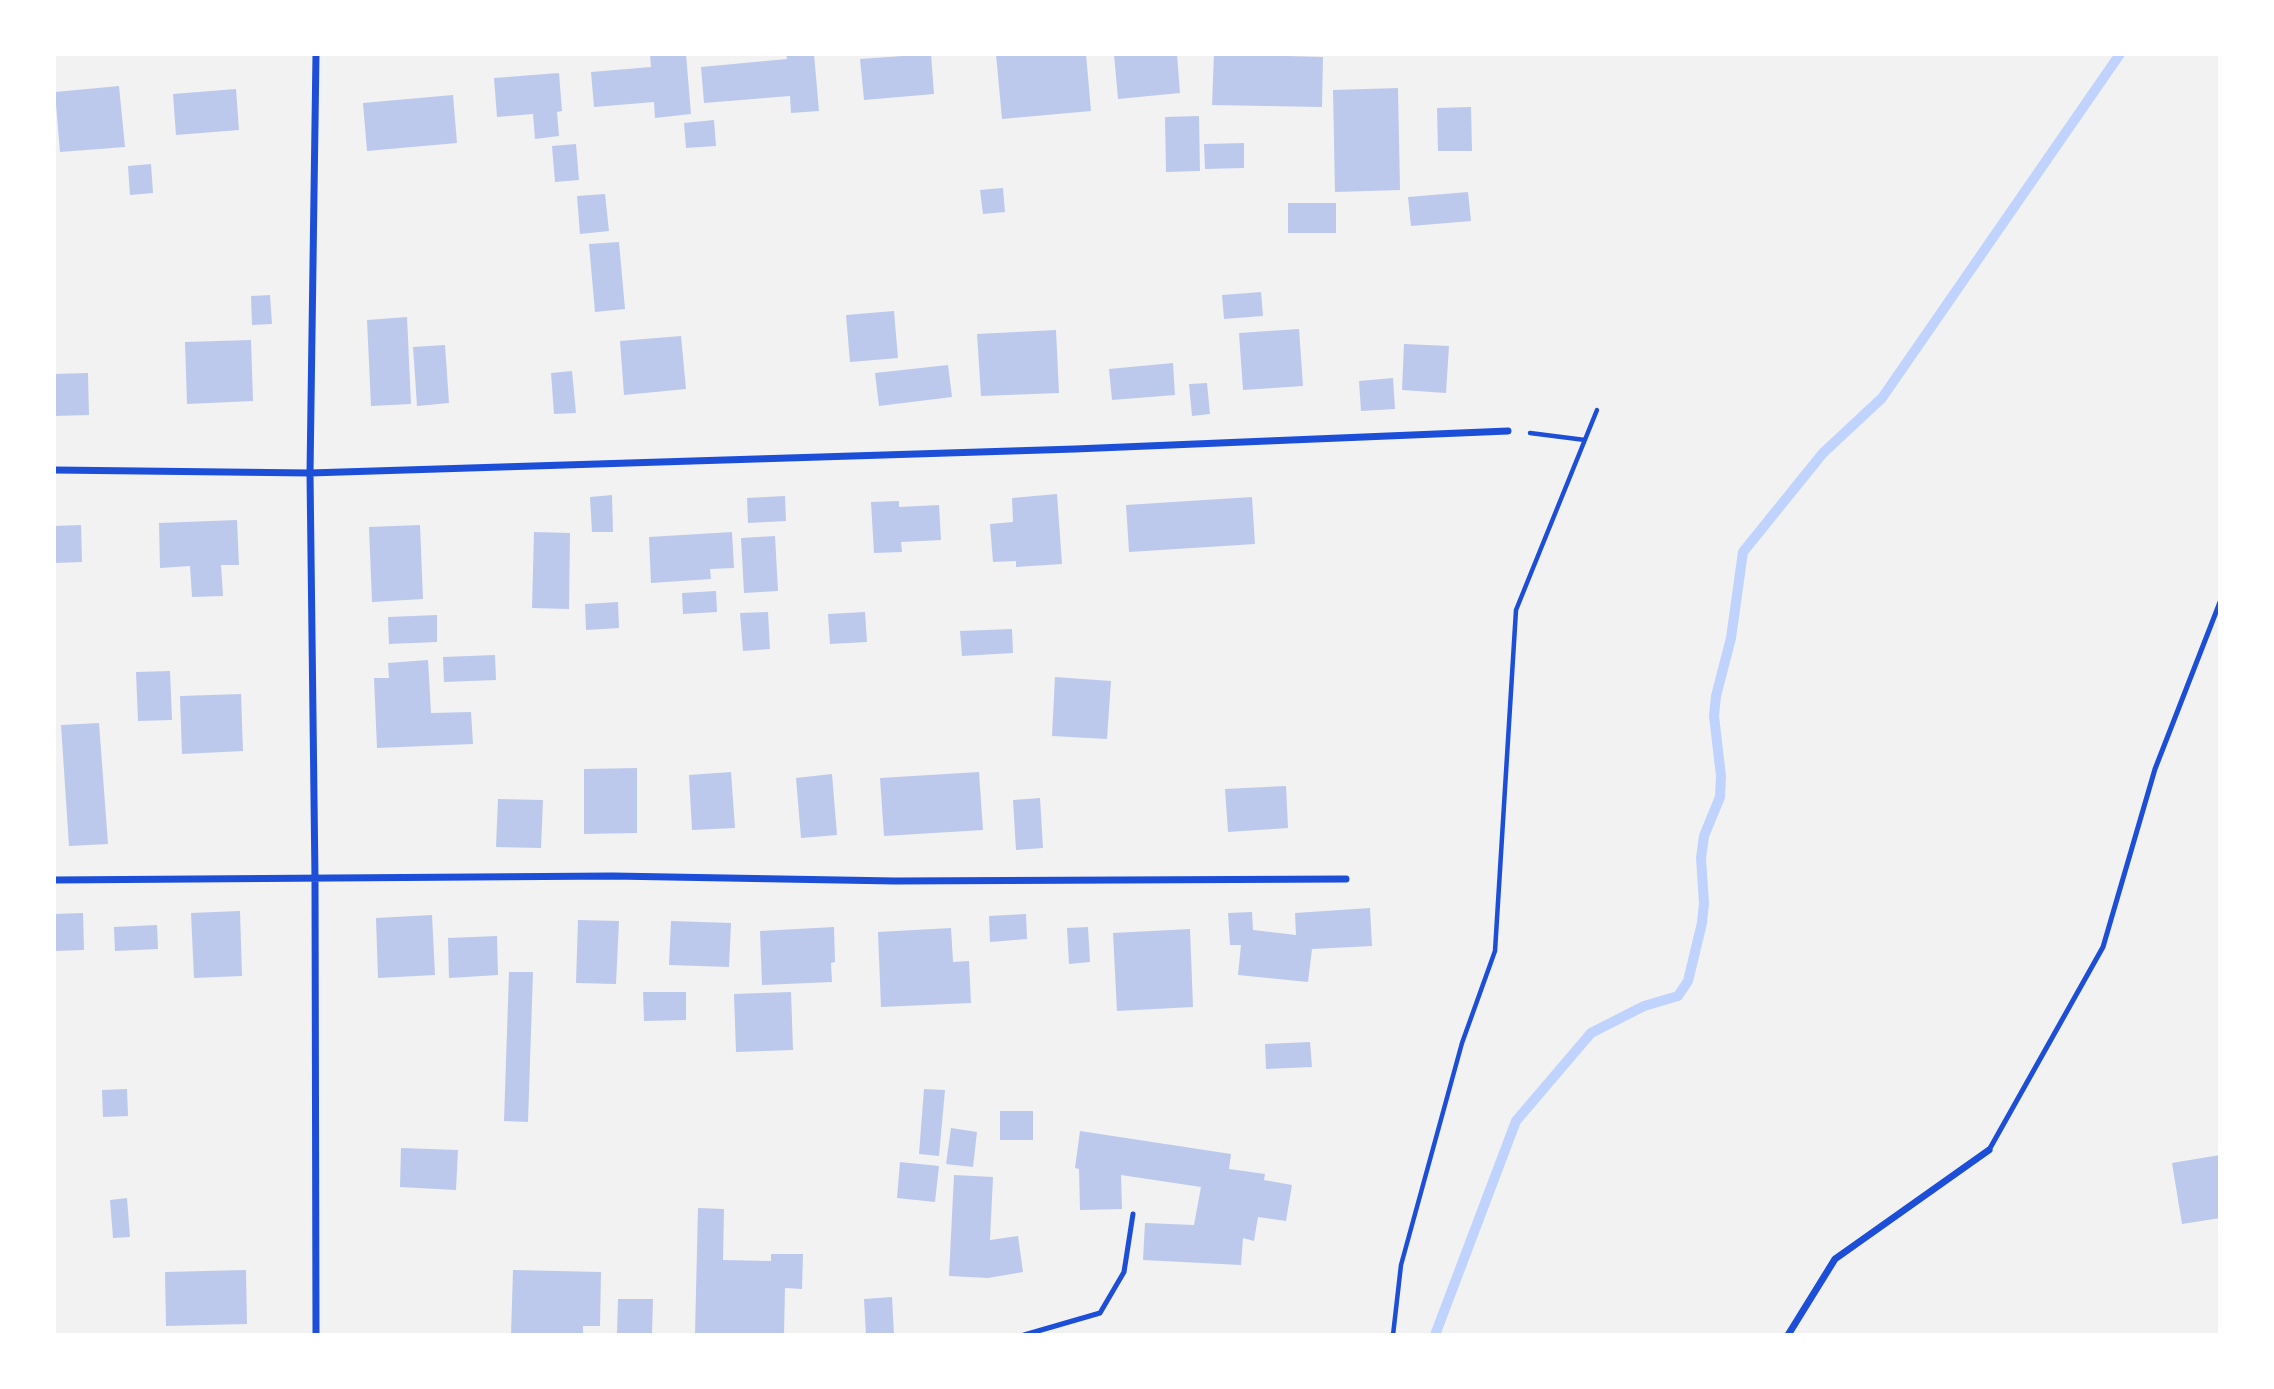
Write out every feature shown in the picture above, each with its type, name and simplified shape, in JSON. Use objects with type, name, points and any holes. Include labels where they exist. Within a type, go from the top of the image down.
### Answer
[{"type":"street","points":[[316,54],[310,473],[315,879],[316,1335]]},
{"type":"street","points":[[54,470],[310,473],[1061,450],[1508,430]]},
{"type":"street","points":[[54,880],[613,876],[895,881],[1346,879]]},
{"type":"street","points":[[1788,1335],[1835,1259],[1989,1150]]},
{"type":"lane","points":[[1989,1150],[2103,947],[2155,769],[2220,602]]},
{"type":"lane","points":[[1024,1335],[1100,1313],[1124,1272],[1133,1214]]},
{"type":"path","points":[[1393,1335],[1401,1265],[1462,1043],[1496,951],[1516,610],[1597,410]]},
{"type":"path","points":[[1508,430],[1585,440]]},
{"type":"building","points":[[650,54],[686,54],[691,114],[655,118],[654,102],[594,107],[591,72],[651,67]]},
{"type":"building","points":[[786,54],[814,54],[819,111],[791,113],[790,96],[704,103],[701,67],[787,59]]},
{"type":"building","points":[[931,54],[934,94],[864,100],[860,59]]},
{"type":"building","points":[[996,54],[1086,54],[1091,111],[1002,119]]},
{"type":"building","points":[[1114,54],[1177,54],[1180,93],[1118,99]]},
{"type":"building","points":[[1214,54],[1323,57],[1322,107],[1212,105]]},
{"type":"building","points":[[559,73],[562,111],[557,112],[559,136],[535,139],[533,114],[497,117],[494,78]]},
{"type":"building","points":[[119,86],[125,147],[60,152],[55,92]]},
{"type":"building","points":[[1398,88],[1400,190],[1335,192],[1333,90]]},
{"type":"building","points":[[236,89],[239,130],[176,135],[173,94]]},
{"type":"building","points":[[453,95],[457,143],[367,151],[363,103]]},
{"type":"building","points":[[1471,107],[1472,151],[1438,151],[1437,108]]},
{"type":"building","points":[[1199,116],[1200,171],[1166,172],[1165,117]]},
{"type":"building","points":[[714,120],[716,146],[686,148],[684,123]]},
{"type":"building","points":[[1244,143],[1244,168],[1205,169],[1204,144]]},
{"type":"building","points":[[576,144],[579,180],[555,182],[552,146]]},
{"type":"building","points":[[151,164],[153,193],[130,195],[128,166]]},
{"type":"building","points":[[1003,188],[1005,212],[983,214],[980,190]]},
{"type":"building","points":[[1468,192],[1471,221],[1411,226],[1408,197]]},
{"type":"building","points":[[605,194],[609,231],[580,234],[577,196]]},
{"type":"building","points":[[1288,203],[1336,203],[1336,233],[1288,233]]},
{"type":"building","points":[[619,242],[625,309],[595,312],[589,244]]},
{"type":"building","points":[[1261,292],[1263,316],[1224,319],[1222,295]]},
{"type":"building","points":[[270,295],[272,324],[252,325],[251,296]]},
{"type":"building","points":[[894,311],[898,358],[850,362],[846,315]]},
{"type":"building","points":[[407,317],[411,404],[371,406],[367,320]]},
{"type":"building","points":[[1299,329],[1303,386],[1243,390],[1239,333]]},
{"type":"building","points":[[1056,330],[1059,393],[981,396],[977,334]]},
{"type":"building","points":[[681,336],[686,389],[624,395],[620,341]]},
{"type":"building","points":[[251,340],[253,401],[187,404],[185,342]]},
{"type":"building","points":[[1404,344],[1449,346],[1446,393],[1402,390]]},
{"type":"building","points":[[445,345],[449,403],[417,406],[413,347]]},
{"type":"building","points":[[1173,363],[1175,395],[1112,400],[1109,369]]},
{"type":"building","points":[[948,365],[952,397],[879,406],[875,373]]},
{"type":"building","points":[[572,371],[576,413],[554,414],[551,373]]},
{"type":"building","points":[[88,373],[89,415],[54,416],[54,374]]},
{"type":"building","points":[[1393,378],[1395,409],[1361,411],[1359,381]]},
{"type":"building","points":[[1207,383],[1210,414],[1192,416],[1189,384]]},
{"type":"building","points":[[1057,494],[1062,564],[1016,567],[1016,561],[993,562],[990,524],[1013,522],[1012,498]]},
{"type":"building","points":[[612,495],[613,532],[592,532],[590,497]]},
{"type":"building","points":[[785,496],[786,521],[748,523],[747,498]]},
{"type":"building","points":[[1252,497],[1255,544],[1129,552],[1126,505]]},
{"type":"building","points":[[899,501],[899,507],[939,505],[941,540],[901,542],[902,552],[874,553],[871,502]]},
{"type":"building","points":[[237,520],[239,565],[221,565],[223,596],[192,597],[190,566],[160,568],[159,523]]},
{"type":"building","points":[[81,525],[82,562],[54,563],[54,526]]},
{"type":"building","points":[[420,525],[423,599],[372,602],[369,527]]},
{"type":"building","points":[[534,532],[570,533],[569,609],[532,608]]},
{"type":"building","points":[[732,532],[734,568],[710,569],[711,579],[651,583],[649,537]]},
{"type":"building","points":[[775,536],[778,591],[744,593],[741,538]]},
{"type":"building","points":[[716,591],[717,612],[683,614],[682,593]]},
{"type":"building","points":[[618,602],[619,628],[586,630],[585,604]]},
{"type":"building","points":[[768,612],[770,649],[743,651],[740,613]]},
{"type":"building","points":[[865,612],[867,642],[830,644],[828,614]]},
{"type":"building","points":[[437,615],[437,642],[389,644],[388,617]]},
{"type":"building","points":[[1012,629],[1013,653],[962,656],[960,631]]},
{"type":"building","points":[[495,655],[496,680],[444,682],[443,657]]},
{"type":"building","points":[[428,660],[431,713],[471,712],[473,744],[377,748],[374,678],[389,678],[388,663]]},
{"type":"building","points":[[170,671],[172,720],[138,721],[136,672]]},
{"type":"building","points":[[1055,677],[1111,681],[1107,739],[1052,736]]},
{"type":"building","points":[[241,694],[243,751],[182,754],[180,696]]},
{"type":"building","points":[[99,723],[108,844],[69,846],[61,725]]},
{"type":"building","points":[[637,768],[637,833],[584,834],[584,769]]},
{"type":"building","points":[[731,772],[735,828],[692,830],[689,775]]},
{"type":"building","points":[[979,772],[983,830],[884,836],[880,778]]},
{"type":"building","points":[[832,774],[837,835],[801,838],[796,778]]},
{"type":"building","points":[[1286,786],[1288,828],[1228,832],[1225,789]]},
{"type":"building","points":[[1040,798],[1043,848],[1016,850],[1013,800]]},
{"type":"building","points":[[498,799],[543,800],[541,848],[496,847]]},
{"type":"building","points":[[1370,908],[1372,946],[1312,949],[1308,982],[1238,975],[1241,945],[1230,945],[1228,913],[1252,912],[1253,930],[1296,935],[1295,913]]},
{"type":"building","points":[[240,911],[242,976],[194,978],[191,913]]},
{"type":"building","points":[[83,913],[84,950],[54,951],[54,914]]},
{"type":"building","points":[[1026,914],[1027,939],[990,942],[989,916]]},
{"type":"building","points":[[432,915],[435,975],[378,978],[376,918]]},
{"type":"building","points":[[578,920],[619,921],[616,984],[576,983]]},
{"type":"building","points":[[671,921],[731,923],[729,967],[669,965]]},
{"type":"building","points":[[157,925],[158,949],[115,951],[114,927]]},
{"type":"building","points":[[834,927],[835,962],[831,963],[832,982],[762,985],[760,931]]},
{"type":"building","points":[[1088,927],[1090,962],[1069,964],[1067,928]]},
{"type":"building","points":[[951,928],[953,962],[969,961],[971,1003],[881,1007],[878,932]]},
{"type":"building","points":[[1190,929],[1193,1007],[1117,1011],[1113,933]]},
{"type":"building","points":[[497,936],[498,975],[449,978],[448,938]]},
{"type":"building","points":[[509,972],[533,972],[528,1122],[504,1121]]},
{"type":"building","points":[[643,992],[686,992],[686,1020],[644,1021]]},
{"type":"building","points":[[791,992],[793,1050],[736,1052],[734,994]]},
{"type":"building","points":[[1310,1042],[1312,1067],[1266,1069],[1265,1044]]},
{"type":"building","points":[[127,1089],[128,1116],[103,1117],[102,1090]]},
{"type":"building","points":[[924,1089],[945,1090],[939,1156],[919,1154]]},
{"type":"building","points":[[1000,1111],[1033,1111],[1033,1140],[1000,1140]]},
{"type":"building","points":[[951,1128],[977,1132],[973,1167],[946,1164]]},
{"type":"building","points":[[1080,1131],[1231,1154],[1229,1169],[1265,1174],[1264,1180],[1292,1185],[1286,1221],[1258,1217],[1254,1241],[1243,1238],[1241,1265],[1143,1260],[1145,1223],[1194,1225],[1201,1187],[1121,1175],[1122,1209],[1080,1210],[1079,1169],[1075,1168]]},
{"type":"building","points":[[401,1148],[458,1150],[456,1190],[400,1187]]},
{"type":"building","points":[[2220,1155],[2220,1218],[2182,1224],[2172,1163]]},
{"type":"building","points":[[900,1162],[939,1166],[935,1202],[897,1198]]},
{"type":"building","points":[[954,1175],[993,1177],[990,1240],[1018,1236],[1023,1272],[988,1278],[949,1276]]},
{"type":"building","points":[[127,1198],[130,1237],[113,1238],[110,1200]]},
{"type":"building","points":[[698,1208],[724,1209],[723,1260],[771,1261],[771,1254],[803,1254],[802,1289],[785,1288],[784,1335],[695,1333]]},
{"type":"building","points":[[246,1270],[247,1324],[166,1326],[165,1272]]},
{"type":"building","points":[[513,1270],[601,1272],[600,1326],[583,1326],[583,1335],[511,1335]]},
{"type":"building","points":[[892,1297],[894,1335],[866,1335],[864,1299]]},
{"type":"building","points":[[618,1299],[653,1299],[652,1334],[617,1333]]},
{"type":"waterway","points":[[1435,1335],[1516,1121],[1591,1033],[1644,1006],[1678,996],[1688,981],[1702,923],[1704,903],[1701,858],[1704,836],[1720,797],[1721,776],[1714,716],[1716,696],[1731,638],[1743,552],[1823,453],[1882,398],[2120,54]]}]
